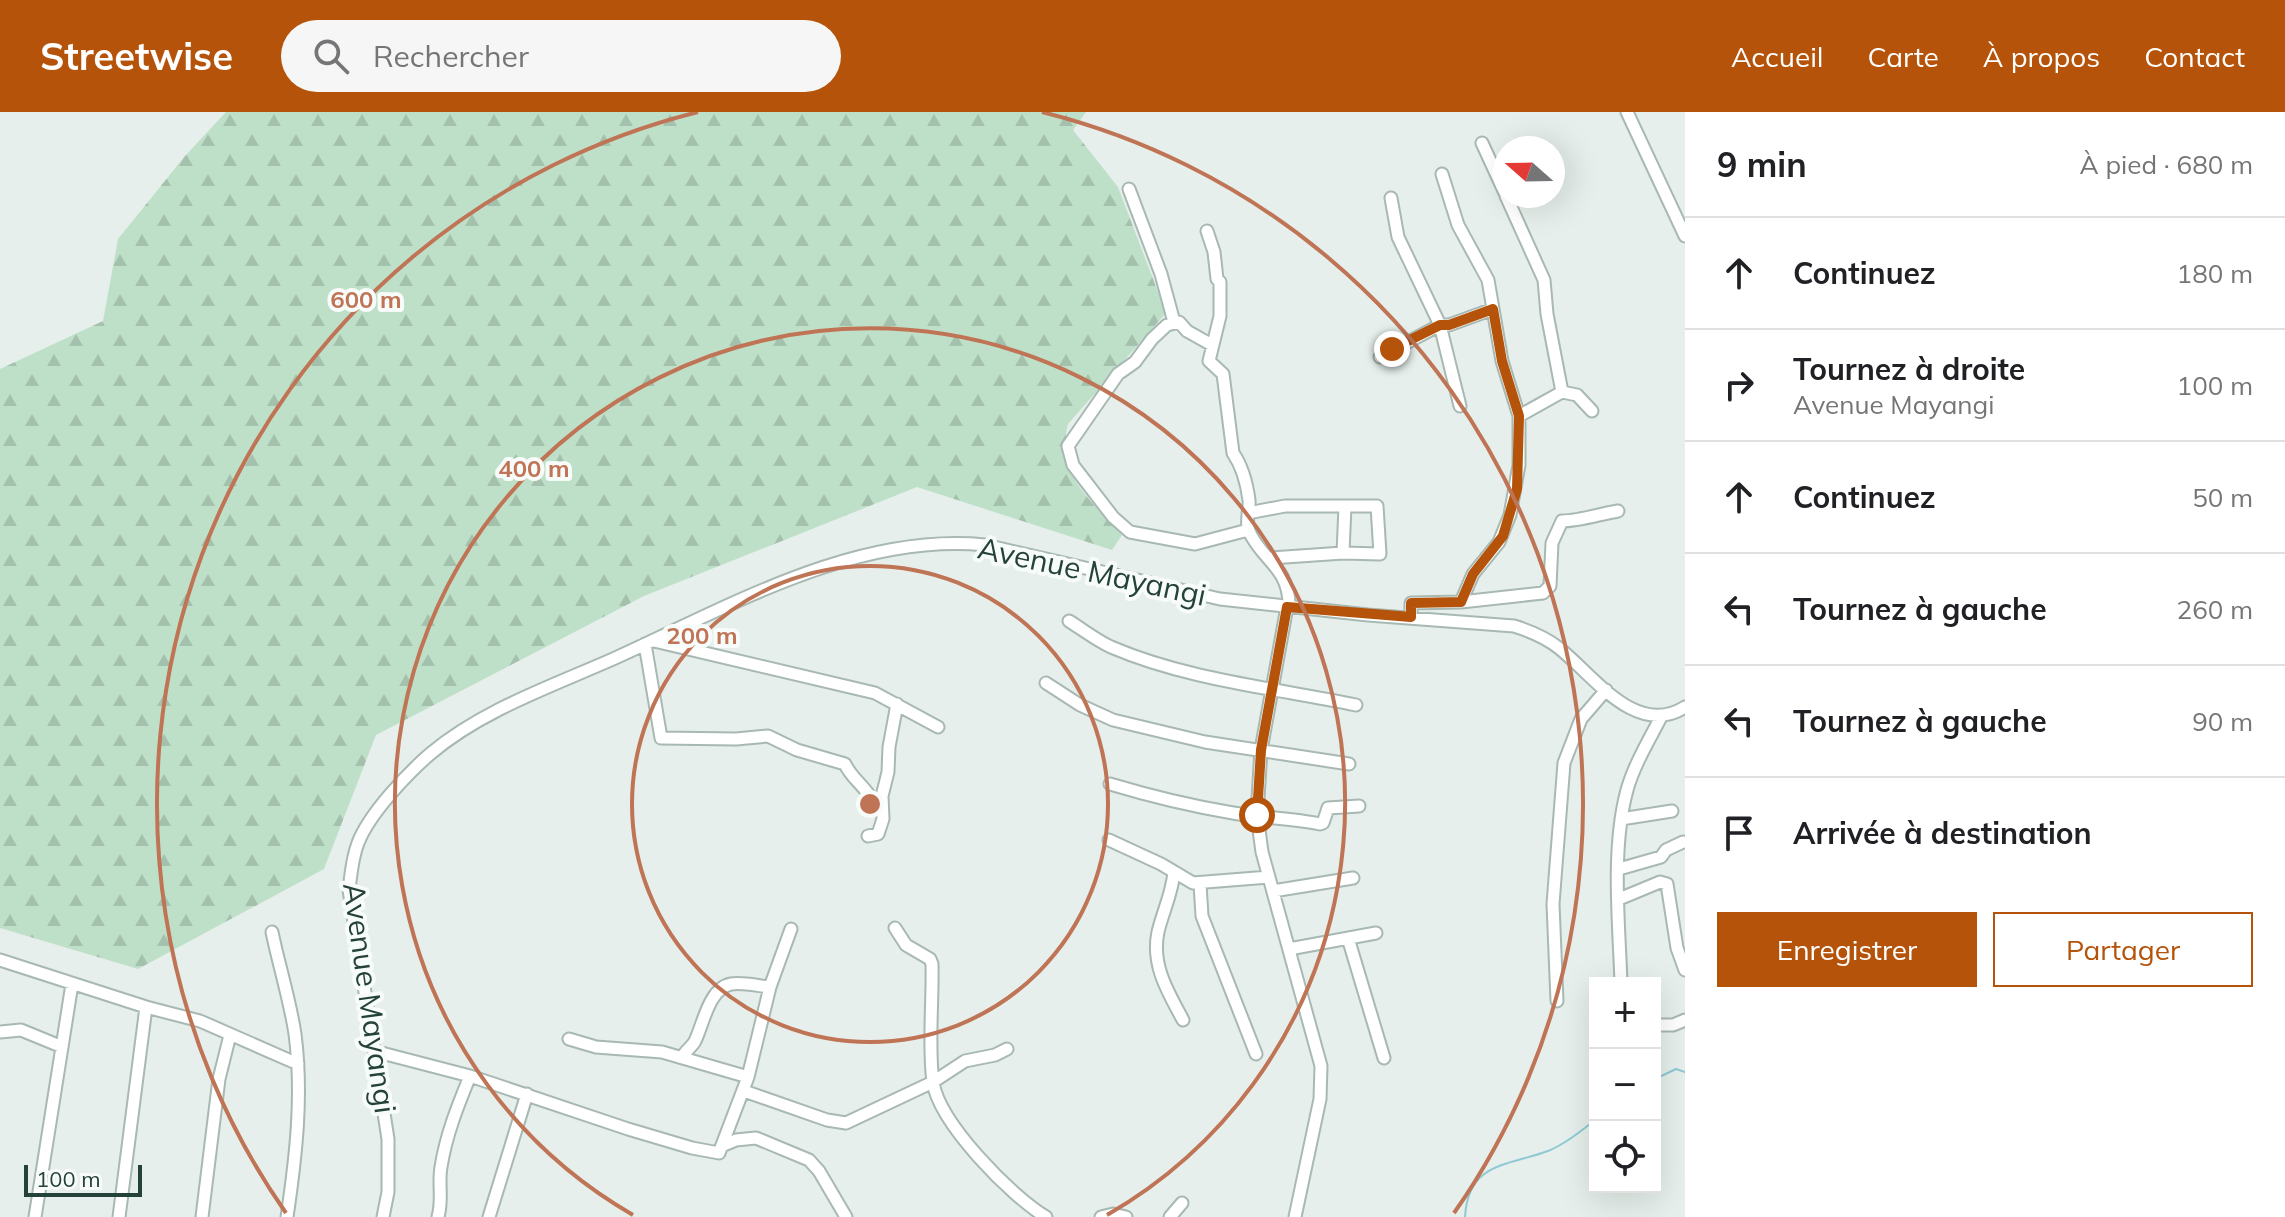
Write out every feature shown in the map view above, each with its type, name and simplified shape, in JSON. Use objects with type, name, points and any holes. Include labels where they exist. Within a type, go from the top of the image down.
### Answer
[{"type":"street","points":[[1627,112],[1685,236]]},
{"type":"street","points":[[1482,143],[1493,167]]},
{"type":"street","points":[[1442,174],[1458,225],[1488,280],[1502,361],[1519,416],[1517,489],[1507,526],[1499,542],[1473,574],[1461,602]]},
{"type":"street","points":[[1129,189],[1161,274],[1174,322]]},
{"type":"street","points":[[1391,198],[1398,237],[1440,325],[1460,406]]},
{"type":"street","points":[[1512,208],[1544,280],[1547,314],[1562,392]]},
{"type":"street","points":[[1207,231],[1220,282],[1220,316],[1209,361],[1223,374],[1233,453],[1241,469],[1249,502],[1248,530],[1271,558],[1288,587],[1288,607],[1261,750],[1257,815],[1269,877],[1321,1066],[1320,1099],[1295,1217]]},
{"type":"street","points":[[1380,357],[1440,325],[1449,325],[1493,309]]},
{"type":"street","points":[[1212,345],[1187,331],[1179,322],[1167,325],[1135,362],[1118,374],[1068,446],[1073,465],[1113,517],[1130,532],[1195,544],[1248,530]]},
{"type":"street","points":[[1519,416],[1562,392],[1577,395],[1592,411]]},
{"type":"street","points":[[1248,513],[1285,506],[1377,506],[1380,554],[1271,558]]},
{"type":"street","points":[[1343,553],[1345,506]]},
{"type":"street","points":[[1411,617],[1411,603],[1461,602],[1543,593],[1550,586],[1552,543],[1562,521],[1618,511]]},
{"type":"street","name":"Avenue Mayangi","points":[[383,1217],[388,1192],[388,1139],[349,890],[354,856],[365,829],[409,775],[437,748],[494,713],[771,587],[841,562],[885,552],[956,544],[985,545],[1186,593],[1288,607],[1501,624],[1530,631],[1557,647],[1606,690],[1637,712],[1661,717]]},
{"type":"street","points":[[1069,621],[1107,645],[1211,679],[1356,705]]},
{"type":"street","points":[[882,804],[873,800],[866,787],[849,773],[846,764],[797,750],[771,736],[661,738],[649,643],[875,693],[938,727]]},
{"type":"street","points":[[1046,683],[1109,719],[1205,742],[1349,764]]},
{"type":"street","points":[[1557,1001],[1553,904],[1564,763],[1581,719],[1606,690]]},
{"type":"street","points":[[868,836],[878,833],[883,819],[882,804],[897,704]]},
{"type":"street","points":[[1621,977],[1621,819],[1629,784],[1661,717],[1685,707]]},
{"type":"street","points":[[1110,784],[1157,799],[1237,814],[1320,824],[1328,808],[1359,806]]},
{"type":"street","points":[[1621,819],[1672,811]]},
{"type":"street","points":[[1109,840],[1185,880],[1200,884],[1269,877]]},
{"type":"street","points":[[1619,869],[1661,857],[1666,850],[1683,842]]},
{"type":"street","points":[[1174,872],[1173,890],[1157,935],[1159,974],[1183,1020]]},
{"type":"street","points":[[1273,891],[1353,878]]},
{"type":"street","points":[[1619,899],[1660,882],[1667,884],[1677,948],[1685,970]]},
{"type":"street","points":[[1200,884],[1202,916],[1256,1054]]},
{"type":"street","points":[[895,928],[906,945],[930,959],[932,964],[933,1082],[944,1115],[1001,1179],[1046,1217]]},
{"type":"street","points":[[374,1051],[470,1076],[716,1154],[724,1145],[744,1091],[770,987],[791,929]]},
{"type":"street","points":[[272,932],[294,1031],[298,1064],[299,1112],[287,1217]]},
{"type":"street","points":[[1289,949],[1376,933]]},
{"type":"street","points":[[1348,938],[1384,1058]]},
{"type":"street","points":[[0,960],[200,1021],[298,1064]]},
{"type":"street","points":[[35,1217],[72,984]]},
{"type":"street","points":[[683,1056],[694,1044],[707,1010],[724,987],[732,984],[770,987]]},
{"type":"street","points":[[119,1217],[146,1007]]},
{"type":"street","points":[[1661,1025],[1673,1025],[1685,1020]]},
{"type":"street","points":[[0,1032],[21,1030],[60,1046]]},
{"type":"street","points":[[202,1217],[219,1079],[230,1035]]},
{"type":"street","points":[[569,1039],[596,1047],[683,1056],[748,1077]]},
{"type":"street","points":[[744,1091],[838,1123],[857,1119],[933,1082],[965,1061],[995,1055],[1007,1049]]},
{"type":"street","points":[[438,1217],[443,1196],[440,1171],[470,1076]]},
{"type":"street","points":[[489,1217],[527,1094]]},
{"type":"street","points":[[724,1145],[756,1138],[809,1160],[846,1217]]},
{"type":"street","points":[[1170,1217],[1182,1203]]},
{"type":"street","points":[[1101,1217],[1113,1214],[1126,1217]]},
{"type":"green space","points":[[226,112],[1086,112],[1073,130],[1118,187],[1166,313],[1068,424],[1065,442],[1071,472],[1078,486],[1122,535],[1112,550],[917,487],[644,596],[376,735],[324,869],[138,969],[0,928],[0,369],[103,321],[118,239],[185,156]]},
{"type":"waterway","points":[[1661,1076],[1676,1069],[1685,1072]]},
{"type":"waterway","points":[[1465,1217],[1473,1186],[1482,1176],[1492,1169],[1554,1148],[1594,1121]]},
{"type":"route","points":[[1257,815],[1261,750],[1287,607],[1411,617],[1411,603],[1461,602],[1473,574],[1499,542],[1507,526],[1517,489],[1519,416],[1502,361],[1493,309],[1449,325],[1440,325],[1392,349]]}]
